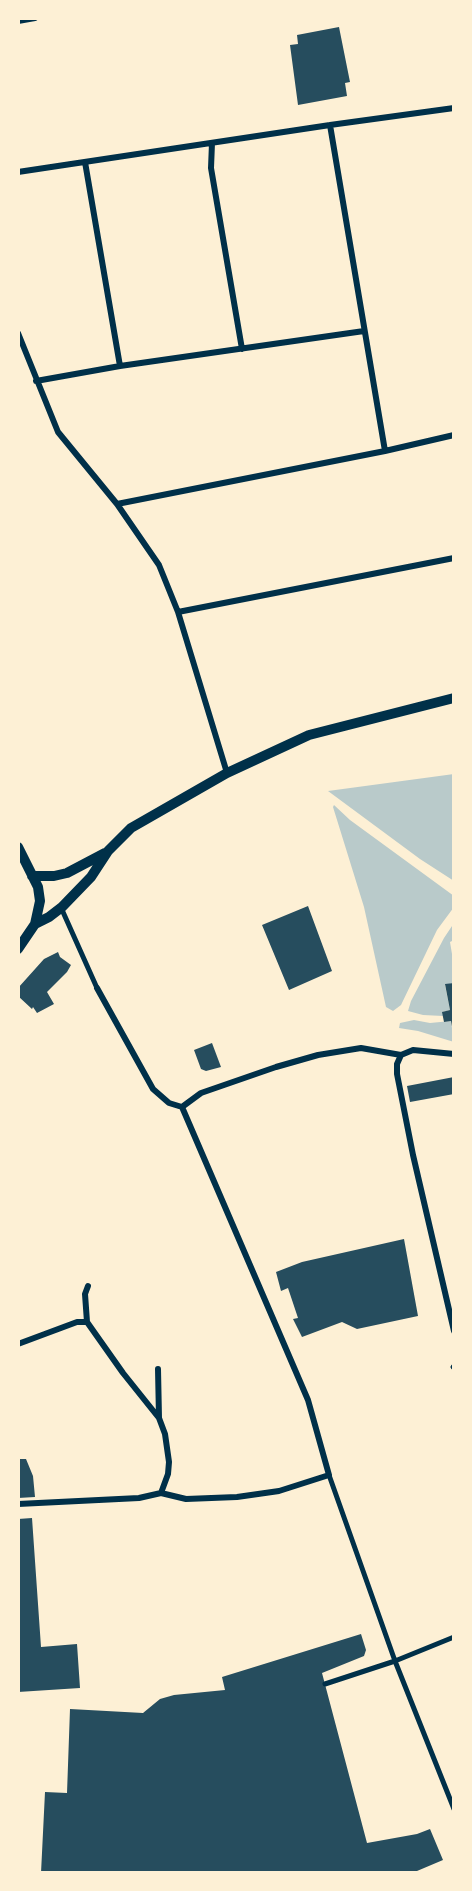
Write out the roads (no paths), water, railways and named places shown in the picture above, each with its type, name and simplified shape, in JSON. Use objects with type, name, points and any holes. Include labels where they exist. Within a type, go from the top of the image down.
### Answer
[{"type":"main road","points":[[35,924],[62,908],[91,877],[108,851],[131,828],[227,773],[309,735],[454,698]]},
{"type":"main road","points":[[18,847],[38,887],[40,901],[35,924],[18,949]]},
{"type":"main road","points":[[32,876],[54,876],[67,873],[108,851]]},
{"type":"street","points":[[18,21],[35,18]]},
{"type":"street","points":[[18,172],[330,124],[454,108]]},
{"type":"street","points":[[330,124],[385,451]]},
{"type":"street","points":[[212,143],[212,168],[242,349]]},
{"type":"street","points":[[86,162],[120,366]]},
{"type":"street","points":[[36,381],[120,366],[364,331]]},
{"type":"street","points":[[18,333],[58,432],[117,504],[159,565],[178,612],[227,773]]},
{"type":"street","points":[[117,504],[385,451],[454,435]]},
{"type":"street","points":[[178,612],[454,558]]},
{"type":"street","points":[[63,912],[97,988],[153,1089],[169,1103],[182,1107],[308,1400],[329,1475],[394,1660],[454,1809]]},
{"type":"street","points":[[182,1107],[201,1093],[318,1055],[362,1047],[401,1055],[413,1050],[454,1054]]},
{"type":"street","points":[[401,1055],[397,1064],[397,1074],[415,1166],[454,1331]]},
{"type":"street","points":[[88,1286],[85,1294],[87,1322],[159,1418],[165,1434],[169,1462],[166,1482],[161,1493]]},
{"type":"street","points":[[18,1344],[77,1322],[87,1322]]},
{"type":"street","points":[[158,1369],[159,1418]]},
{"type":"street","points":[[18,1504],[139,1498],[161,1493],[186,1499],[237,1497],[279,1491],[329,1475]]},
{"type":"street","points":[[325,1684],[454,1637]]}]
